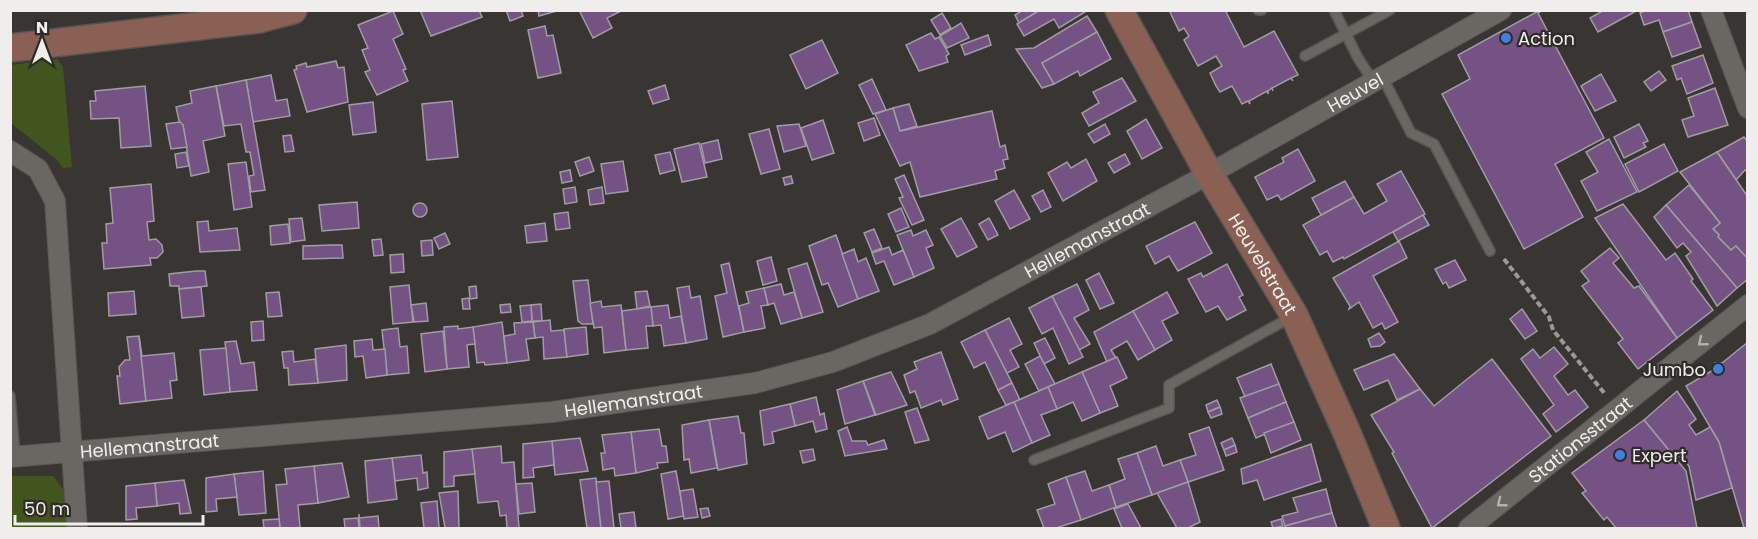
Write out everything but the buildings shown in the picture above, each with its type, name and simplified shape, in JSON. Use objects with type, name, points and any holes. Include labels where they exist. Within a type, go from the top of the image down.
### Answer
[{"type":"street","points":[[10,48],[259,19],[293,10]]},
{"type":"street","name":"Heuvelstraat","points":[[1119,10],[1209,174],[1294,315],[1347,433],[1386,528]]},
{"type":"street","name":"Heuvel","points":[[1209,174],[1501,10]]},
{"type":"street","points":[[1712,10],[1748,108]]},
{"type":"street","points":[[10,151],[38,169],[55,201],[77,528]]},
{"type":"street","name":"Hellemanstraat","points":[[13,457],[552,412],[755,383],[833,362],[930,324],[1209,174]]},
{"type":"street","name":"Stationsstraat","points":[[1469,528],[1748,305]]},
{"type":"lane","points":[[1334,10],[1346,34],[1378,78],[1411,133],[1434,144],[1490,251]]},
{"type":"lane","points":[[1305,56],[1390,10]]},
{"type":"lane","points":[[1034,460],[1169,408],[1169,385],[1294,315]]},
{"type":"lane","points":[[10,396],[13,457]]},
{"type":"path","points":[[1490,251],[1506,261],[1549,317],[1553,330],[1618,410]]},
{"type":"green space","points":[[57,59],[63,67],[72,167],[63,168],[56,159],[11,123],[11,65]]},
{"type":"green space","points":[[10,476],[53,476],[69,497],[70,528],[11,528]]},
{"type":"place","name":"Action","points":[[1506,38]]},
{"type":"place","name":"Jumbo","points":[[1718,369]]},
{"type":"place","name":"Expert","points":[[1620,455]]}]
